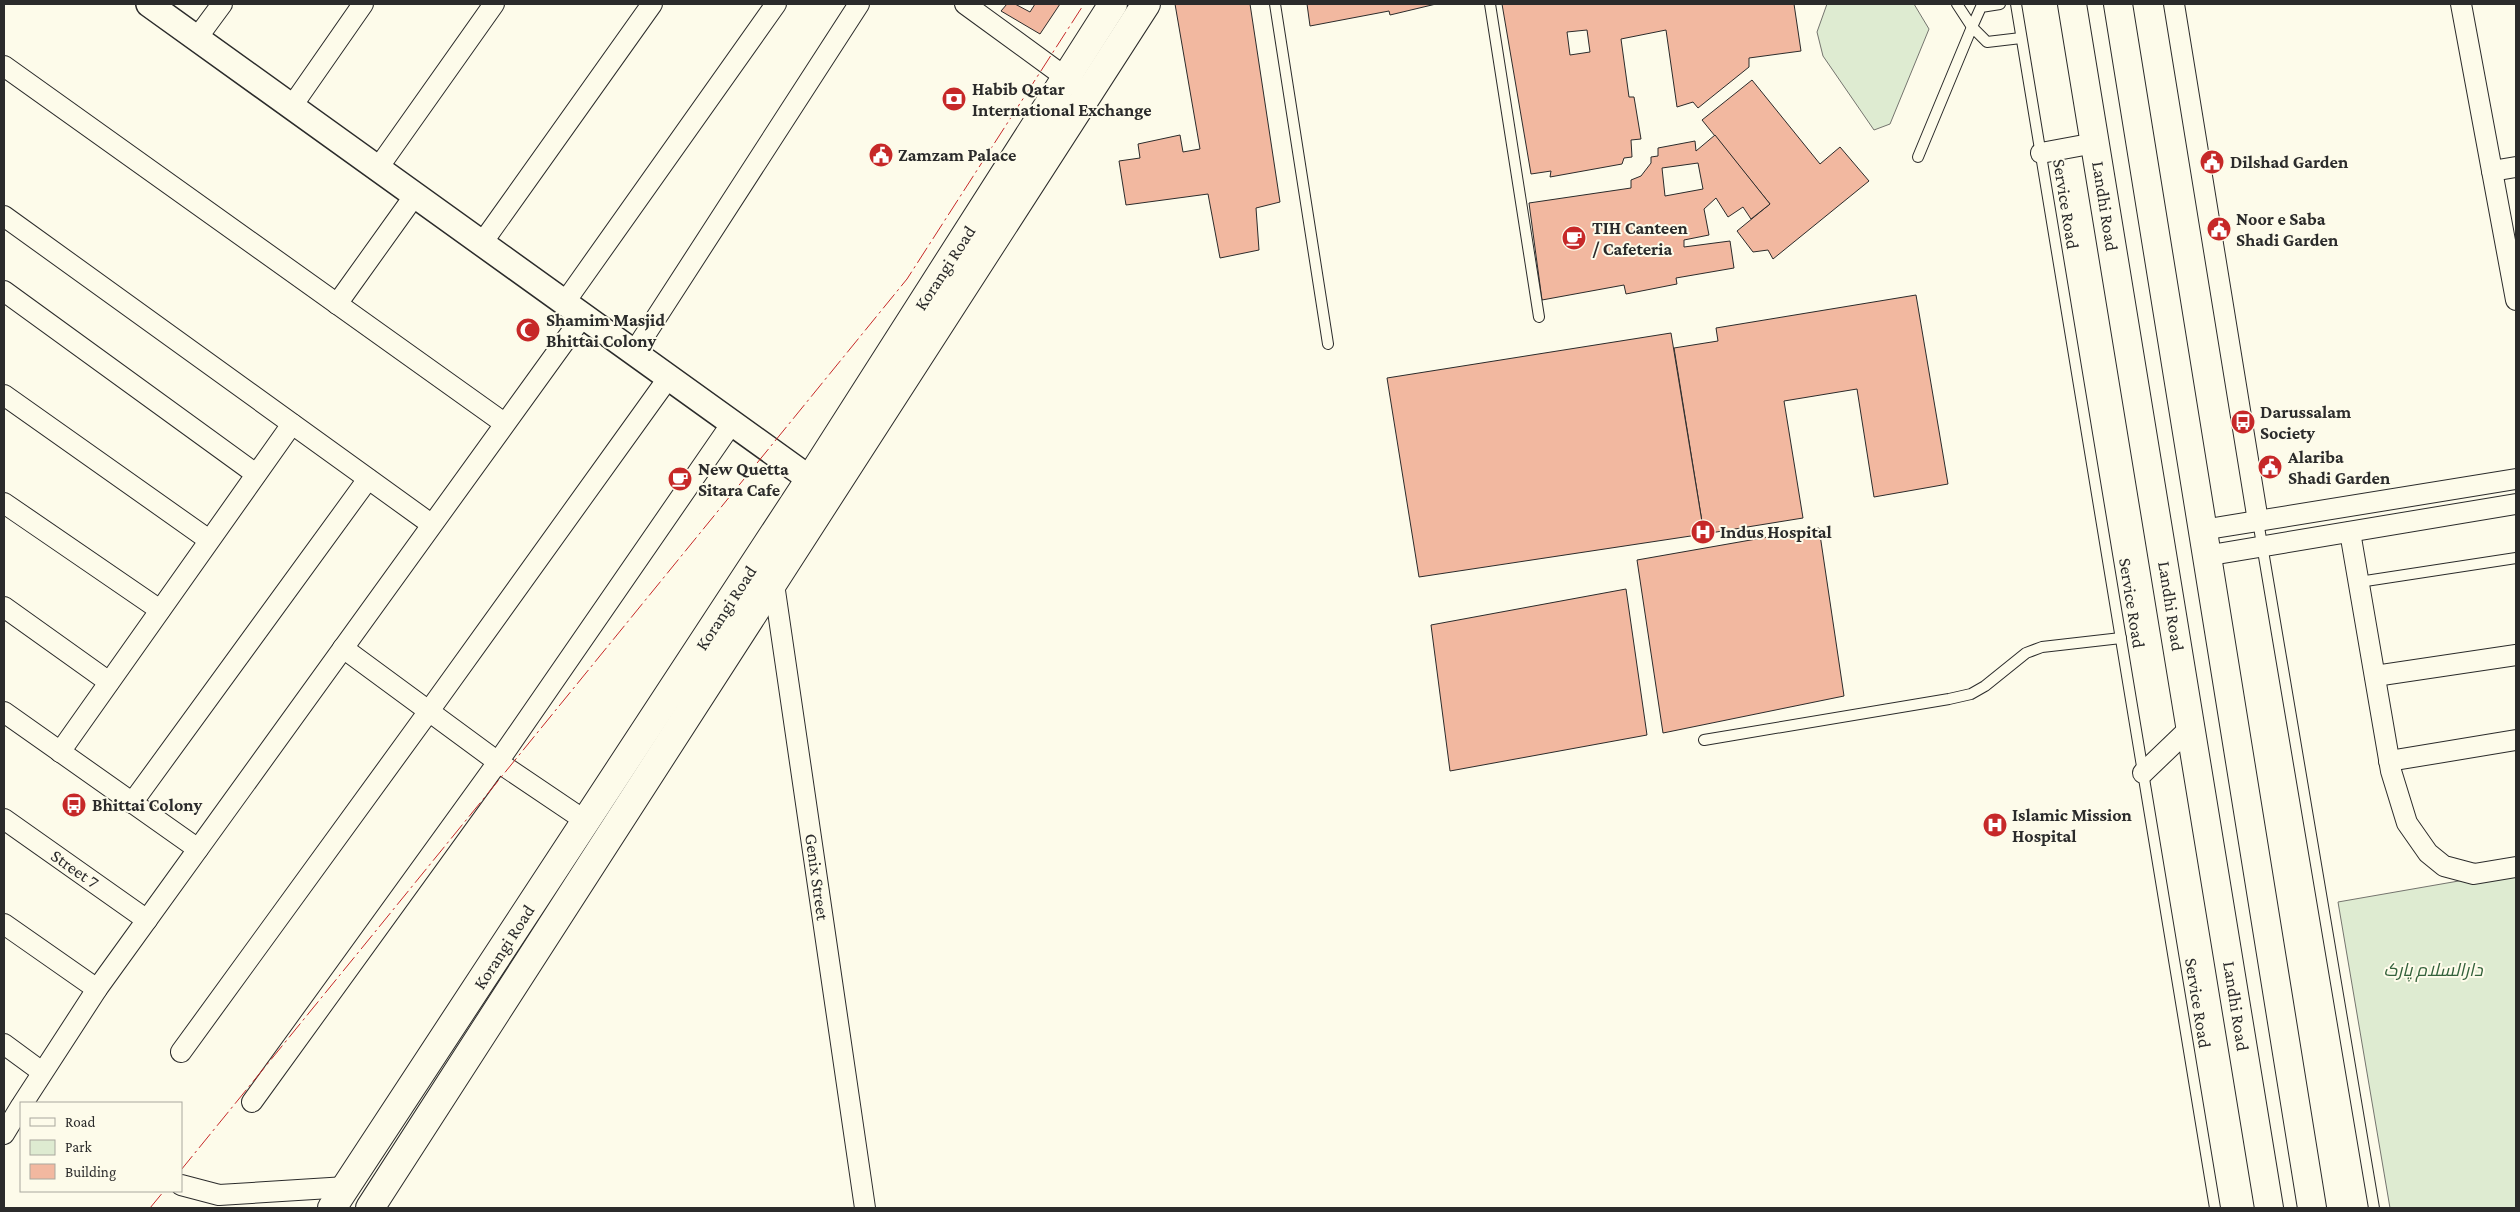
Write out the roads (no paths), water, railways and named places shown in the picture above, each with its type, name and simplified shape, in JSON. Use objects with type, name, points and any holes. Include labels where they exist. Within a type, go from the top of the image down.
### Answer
[{"type":"main road","name":"Korangi Road","points":[[1078,86],[1113,4]]},
{"type":"main road","name":"Korangi Road","points":[[370,1208],[773,579],[820,487],[1078,86],[1146,4]]},
{"type":"main road","name":"Landhi Road","points":[[2072,4],[2269,1208]]},
{"type":"main road","points":[[2118,4],[2312,1208]]},
{"type":"main road","name":"Korangi Road","points":[[339,1197],[766,547],[820,487]]},
{"type":"main road","points":[[373,1146],[398,1166]]},
{"type":"street","points":[[149,4],[820,487]]},
{"type":"street","points":[[197,38],[222,4]]},
{"type":"street","points":[[292,106],[363,4]]},
{"type":"street","points":[[378,168],[494,4]]},
{"type":"street","points":[[482,243],[652,4]]},
{"type":"street","points":[[23,1102],[97,990],[504,423],[574,309],[776,4]]},
{"type":"street","points":[[634,352],[859,4]]},
{"type":"street","points":[[965,4],[1078,86]]},
{"type":"street","points":[[2174,4],[2258,520]]},
{"type":"street","points":[[2461,4],[2516,300]]},
{"type":"street","points":[[4,66],[504,423]]},
{"type":"street","points":[[2041,153],[2095,143]]},
{"type":"street","points":[[2492,171],[2516,167]]},
{"type":"street","points":[[337,304],[415,195]]},
{"type":"street","points":[[4,216],[431,524]]},
{"type":"street","points":[[4,292],[256,474]]},
{"type":"street","points":[[181,1052],[429,711],[668,377]]},
{"type":"street","points":[[4,395],[209,540]]},
{"type":"street","points":[[252,1102],[498,762],[732,423]]},
{"type":"street","points":[[60,752],[292,424]]},
{"type":"street","points":[[132,803],[368,479]]},
{"type":"street","points":[[2204,543],[2258,520],[2516,479]]},
{"type":"street","points":[[4,503],[160,610]]},
{"type":"street","points":[[2204,543],[2262,548],[2516,504]]},
{"type":"street","points":[[2350,532],[2389,761],[2408,823],[2428,853],[2444,866],[2474,874],[2516,867]]},
{"type":"street","name":"Genix Street","points":[[766,547],[773,579],[865,1208]]},
{"type":"street","points":[[4,607],[109,682]]},
{"type":"street","points":[[343,648],[498,762],[587,822]]},
{"type":"street","points":[[2375,676],[2516,655]]},
{"type":"street","points":[[4,712],[198,849]]},
{"type":"street","points":[[2143,773],[2190,727]]},
{"type":"street","points":[[2389,761],[2516,740]]},
{"type":"street","name":"Street 7","points":[[4,819],[147,920]]},
{"type":"street","points":[[4,924],[97,990]]},
{"type":"street","points":[[4,1044],[42,1072]]},
{"type":"street","points":[[20,1107],[4,1135],[20,1140]]},
{"type":"street","points":[[182,1185],[219,1195],[339,1197]]},
{"type":"lane","points":[[1275,4],[1328,344]]},
{"type":"lane","points":[[1490,4],[1539,317]]},
{"type":"lane","points":[[1957,4],[1972,27],[1987,42],[2021,38]]},
{"type":"lane","points":[[1918,157],[1982,7],[2000,4]]},
{"type":"lane","name":"Service Road","points":[[2016,4],[2215,1208]]},
{"type":"lane","points":[[2258,520],[2374,1208]]},
{"type":"lane","points":[[2360,582],[2516,558]]},
{"type":"lane","points":[[1704,740],[1949,700],[1971,694],[1985,686],[2026,653],[2042,647],[2121,638]]},
{"type":"place","name":"Habib Qatar International Exchange","points":[[954,99]]},
{"type":"place","name":"Zamzam Palace","points":[[881,155]]},
{"type":"place","name":"Dilshad Garden","points":[[2212,162]]},
{"type":"place","name":"Noor e Saba Shadi Garden","points":[[2219,229]]},
{"type":"place","name":"TIH Canteen / Cafeteria","points":[[1574,238]]},
{"type":"place","name":"Shamim Masjid Bhittai Colony","points":[[528,330]]},
{"type":"place","name":"Darussalam Society","points":[[2243,422]]},
{"type":"place","name":"Alariba Shadi Garden","points":[[2270,467]]},
{"type":"place","name":"New Quetta Sitara Cafe","points":[[680,479]]},
{"type":"place","name":"Indus Hospital","points":[[1703,532]]},
{"type":"place","name":"Bhittai Colony","points":[[74,805]]},
{"type":"place","name":"Islamic Mission Hospital","points":[[1995,825]]},
{"type":"park label","name":"دارالسلام پارک","points":[[2433,970]]}]
